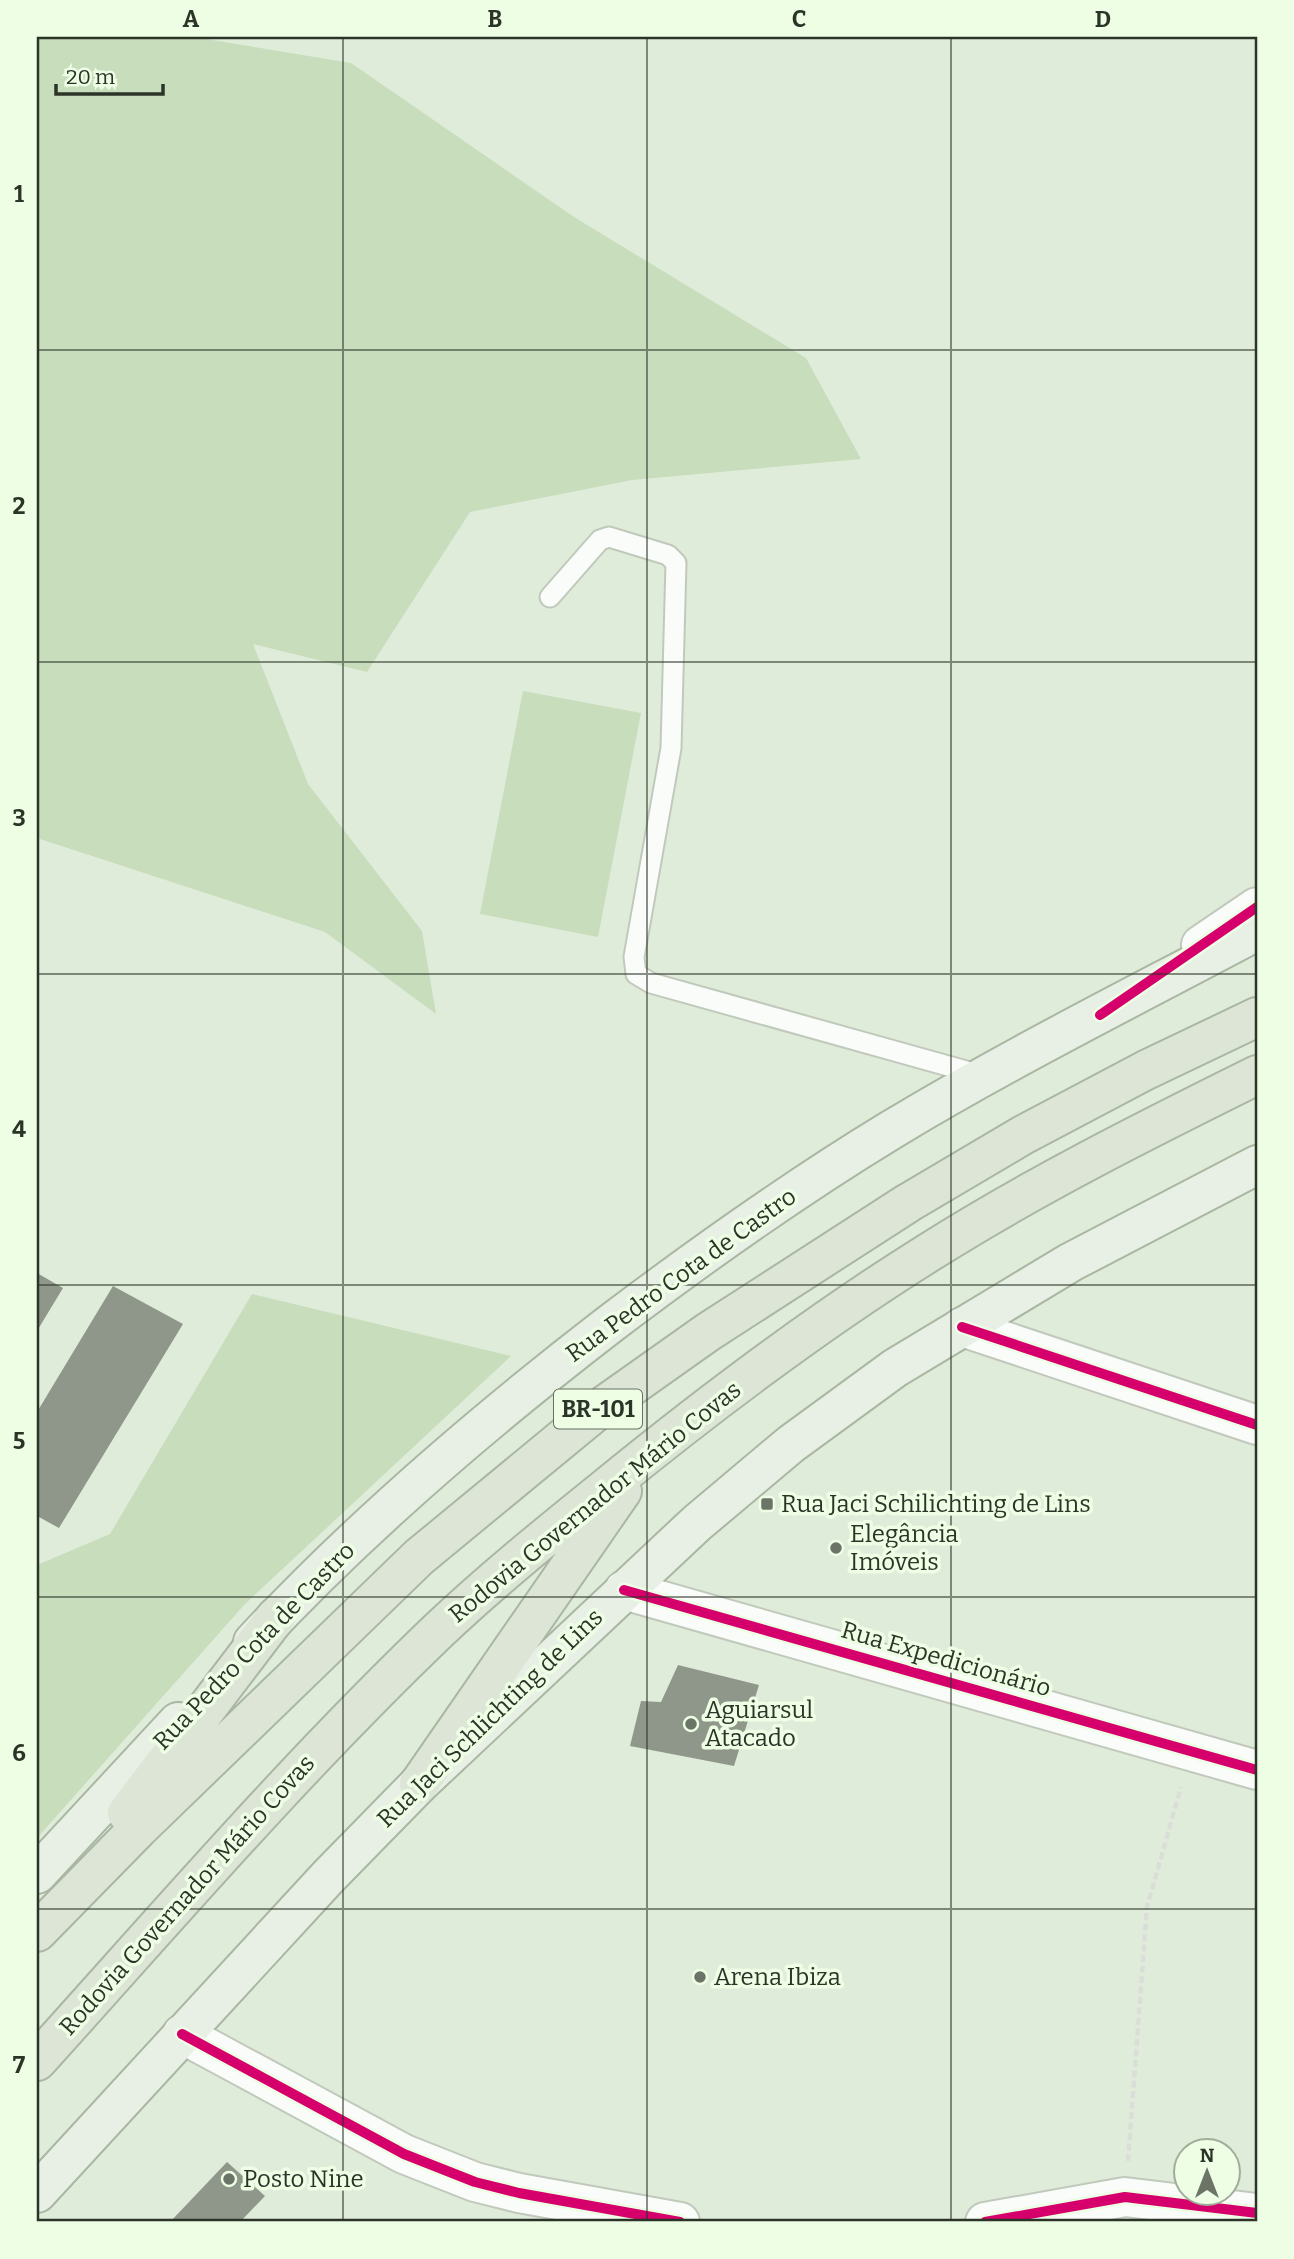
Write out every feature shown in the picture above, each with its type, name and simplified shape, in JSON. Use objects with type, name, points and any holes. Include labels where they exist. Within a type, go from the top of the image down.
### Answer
[{"type":"highway","name":"BR-101","points":[[37,1932],[139,1828],[419,1557],[595,1412],[708,1332],[908,1203],[1035,1128],[1146,1070],[1257,1017]]},
{"type":"highway","name":"Rodovia Governador Mário Covas","points":[[37,2062],[288,1783],[364,1704],[440,1629],[544,1538],[647,1455],[827,1319],[930,1252],[1054,1179],[1257,1075]]},
{"type":"highway","points":[[419,1784],[647,1455]]},
{"type":"highway","points":[[37,1923],[82,1872],[276,1617]]},
{"type":"main road","name":"Rua Pedro Cota de Castro","points":[[37,1874],[276,1617],[353,1542],[493,1418],[666,1282],[788,1196],[891,1130],[984,1076],[1257,931]]},
{"type":"main road","name":"Rua Jaci Schlichting de Lins","points":[[37,2193],[328,1877],[419,1784],[624,1590],[791,1444],[895,1368],[962,1327],[1071,1262],[1257,1165]]},
{"type":"street","points":[[1100,1015],[1257,907]]},
{"type":"street","points":[[962,1327],[1257,1425]]},
{"type":"street","name":"Rua Expedicionário","points":[[624,1590],[1257,1770]]},
{"type":"street","points":[[182,2034],[404,2154],[475,2182],[680,2222]]},
{"type":"street","points":[[985,2222],[1125,2197],[1257,2213]]},
{"type":"lane","points":[[550,597],[600,540],[609,537],[668,555],[676,563],[671,748],[634,957],[636,974],[651,983],[984,1076]]},
{"type":"path","points":[[1125,2197],[1147,1907],[1191,1751]]},
{"type":"green space","points":[[37,37],[194,37],[351,63],[574,217],[806,358],[861,459],[632,480],[470,512],[367,672],[253,644],[308,784],[422,931],[436,1014],[325,932],[37,838]]},
{"type":"green space","points":[[523,691],[641,713],[598,937],[480,914]]},
{"type":"green space","points":[[252,1294],[511,1356],[245,1604],[37,1838],[37,1565],[110,1534]]},
{"type":"building","points":[[37,1273],[63,1288],[37,1331]]},
{"type":"building","points":[[113,1286],[183,1324],[59,1528],[37,1516],[37,1412]]},
{"type":"building","name":"Aguiarsul Atacado","points":[[678,1665],[759,1685],[734,1766],[630,1746],[641,1701],[661,1702]]},
{"type":"building","name":"Posto Nine","points":[[227,2162],[265,2196],[240,2222],[170,2222]]},
{"type":"cycle path","points":[[1100,1015],[1257,907]]},
{"type":"cycle path","points":[[962,1327],[1257,1425]]},
{"type":"cycle path","points":[[624,1590],[1257,1770]]},
{"type":"cycle path","points":[[182,2034],[404,2154],[475,2182],[519,2193],[680,2222]]},
{"type":"cycle path","points":[[985,2222],[1125,2197],[1257,2213]]},
{"type":"place","name":"Rua Jaci Schilichting de Lins","points":[[767,1504]]},
{"type":"place","name":"Elegância Imóveis","points":[[836,1548]]},
{"type":"place","name":"Aguiarsul Atacado","points":[[691,1724]]},
{"type":"place","name":"Arena Ibiza","points":[[700,1977]]},
{"type":"place","name":"Posto Nine","points":[[229,2179]]}]
